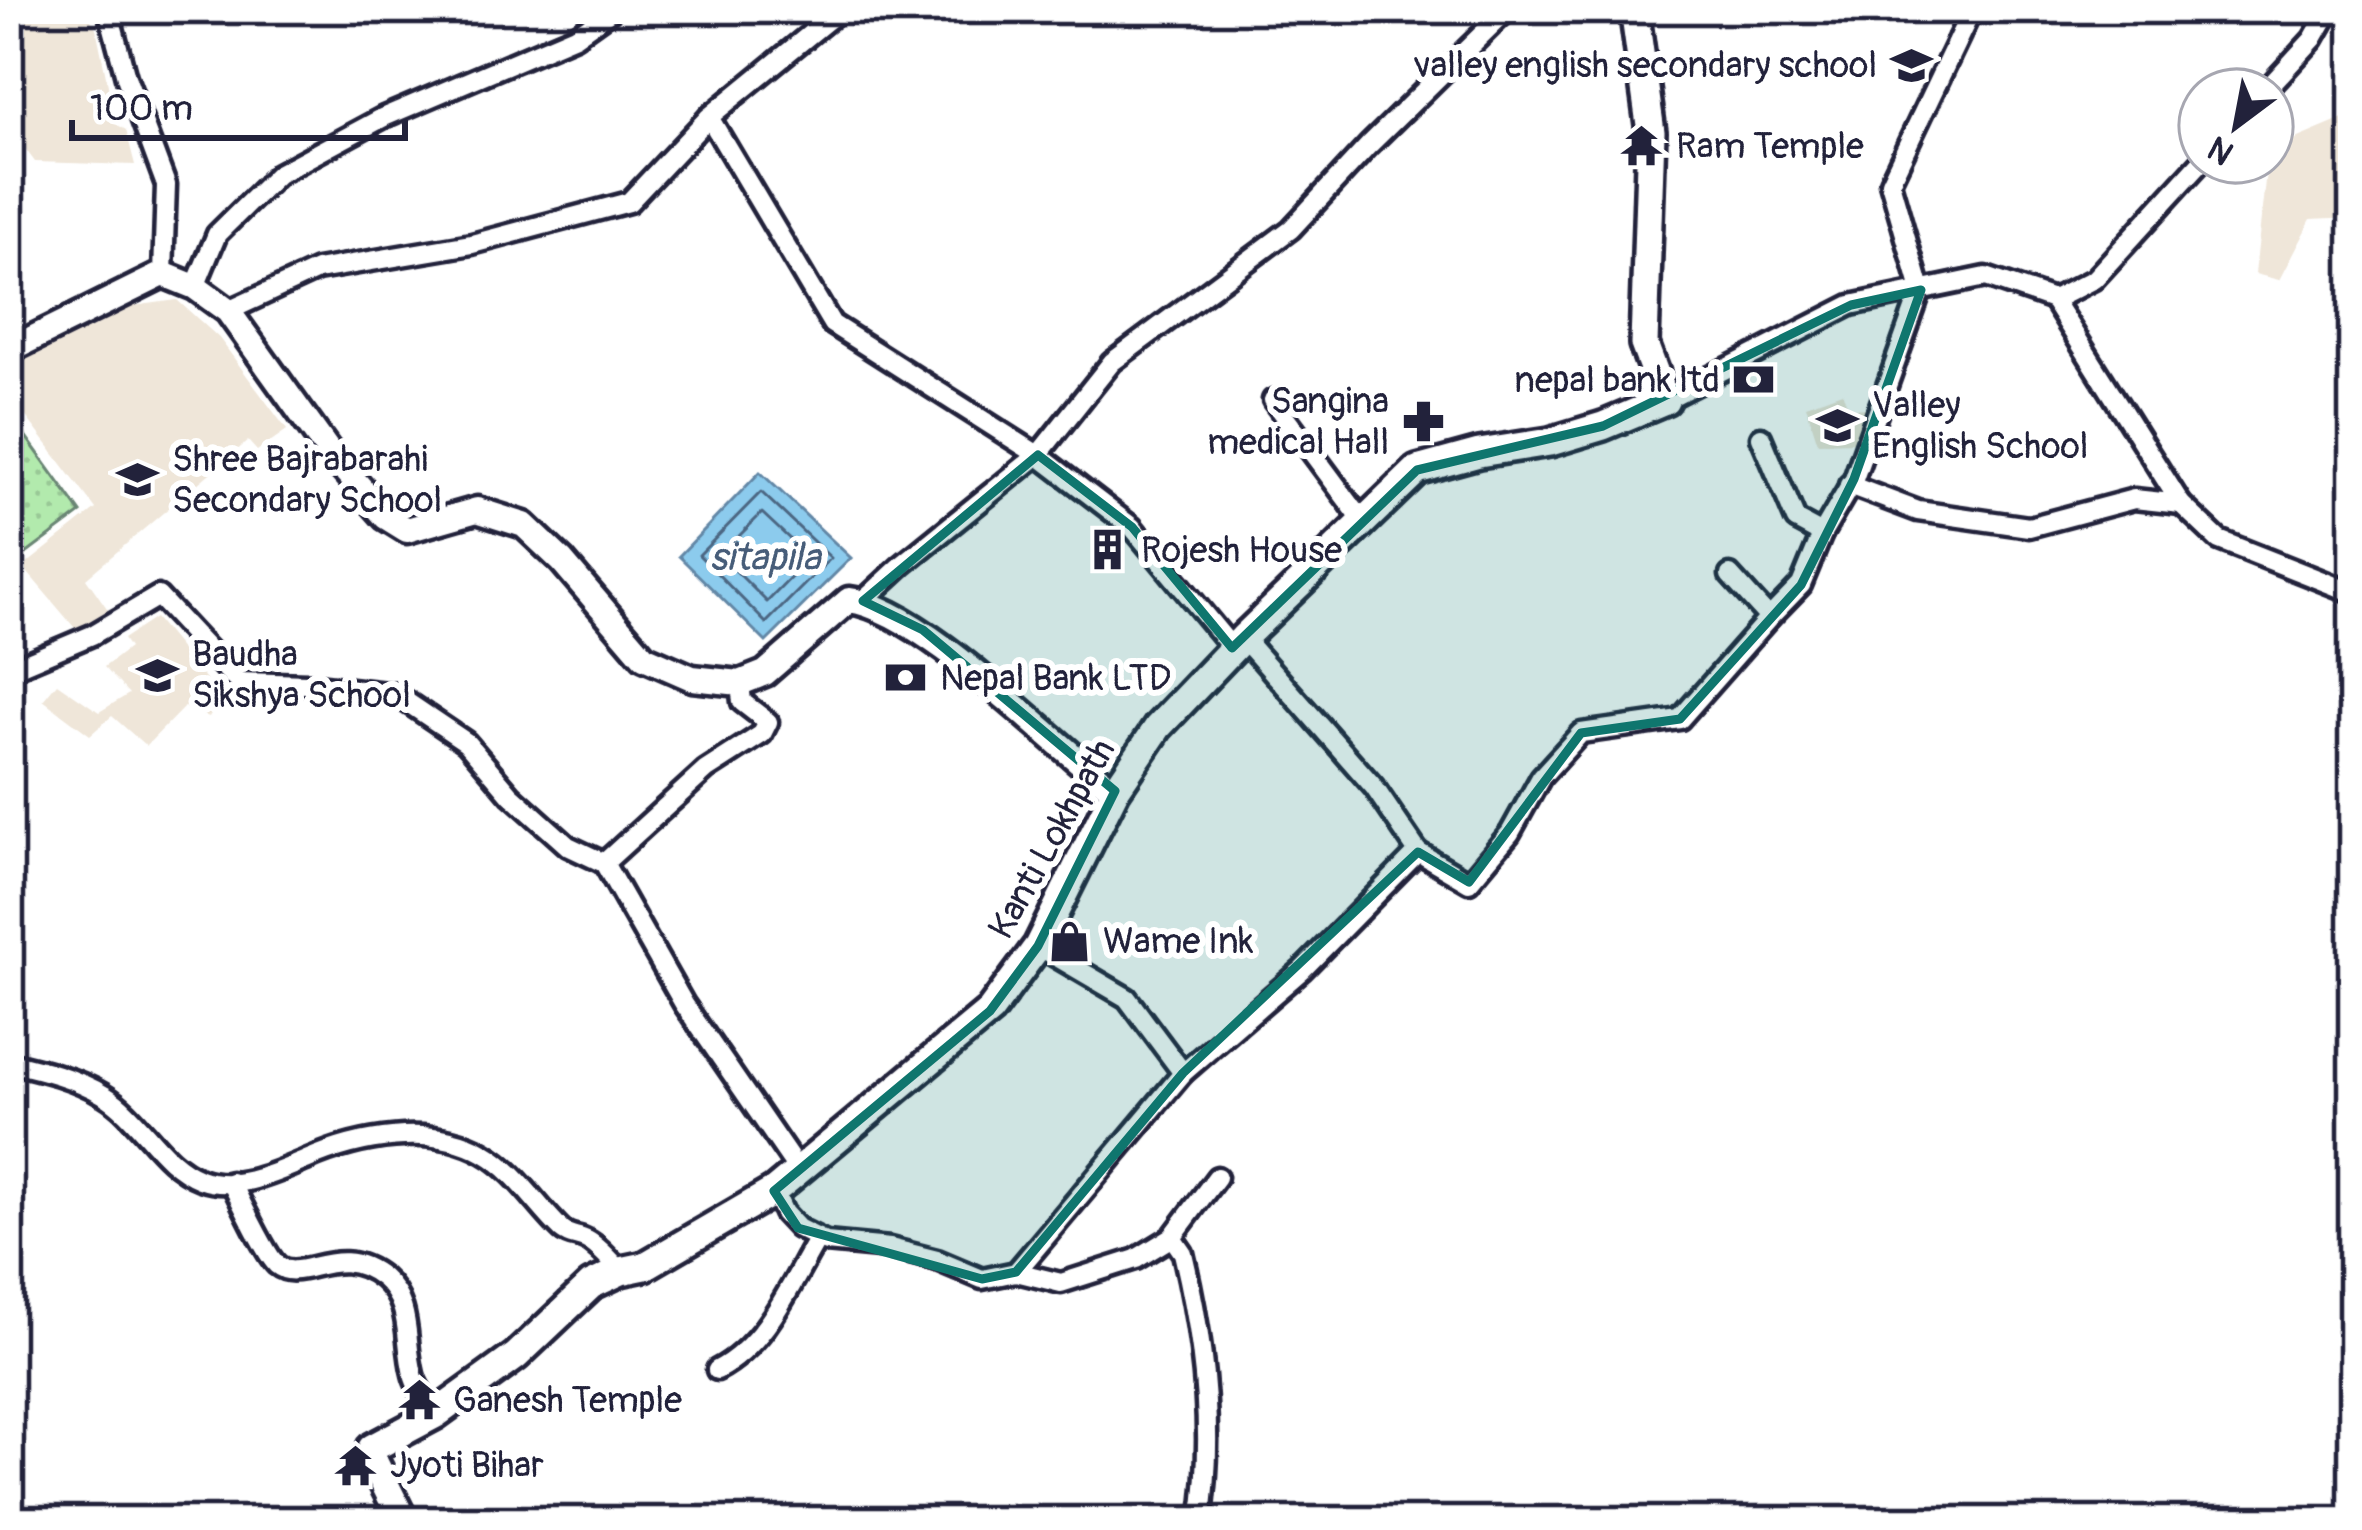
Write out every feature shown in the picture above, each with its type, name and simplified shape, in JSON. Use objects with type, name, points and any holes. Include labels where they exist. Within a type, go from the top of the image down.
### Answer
[{"type":"main road","points":[[1634,9],[1652,132],[1644,344],[1665,400]]},
{"type":"main road","name":"Kanti Lokhpath","points":[[404,1521],[371,1456],[373,1448],[436,1414],[516,1356],[591,1285],[645,1266],[774,1190],[990,1011],[1038,946],[1114,790],[1158,727],[1417,470],[1479,453],[1550,442],[1665,400]]},
{"type":"street","points":[[108,9],[126,77],[166,185],[163,274]]},
{"type":"street","points":[[195,286],[218,234],[278,174],[384,117],[575,36],[613,9]]},
{"type":"street","points":[[228,311],[317,270],[472,244],[629,202],[709,117],[841,9]]},
{"type":"street","points":[[863,602],[1038,455],[1112,362],[1291,229],[1508,9]]},
{"type":"street","points":[[2288,66],[2313,38],[2330,9]]},
{"type":"street","points":[[709,117],[832,325],[1038,455],[1132,527],[1374,787],[1418,852],[1469,882],[1510,833],[1541,777],[1581,733],[1680,718],[1801,585],[1849,485],[1921,290],[1890,182],[1969,16]]},
{"type":"street","points":[[2053,300],[2094,279],[2179,186]]},
{"type":"street","points":[[9,350],[163,274],[195,286],[228,311],[329,452],[386,517],[407,530],[477,510],[524,525],[562,561],[644,657],[692,678],[740,682],[765,673],[849,600],[863,602],[922,630],[1114,790]]},
{"type":"street","points":[[1665,400],[1851,305],[1986,277],[2053,300],[2181,504],[2219,540],[2353,593]]},
{"type":"street","points":[[1273,400],[1362,520]]},
{"type":"street","points":[[1761,437],[1796,520],[1822,534]]},
{"type":"street","points":[[1849,485],[1918,512],[2030,527],[2134,499],[2181,504]]},
{"type":"street","points":[[1730,575],[1769,618]]},
{"type":"street","points":[[9,670],[92,634],[158,596],[238,682],[395,694],[466,742],[511,795],[568,846],[604,863],[684,1004],[798,1170]]},
{"type":"street","points":[[604,863],[706,770],[762,734],[768,722],[742,702],[740,682]]},
{"type":"street","points":[[1016,1272],[1184,1073],[1302,970],[1418,852]]},
{"type":"street","points":[[1038,946],[1127,998],[1184,1073]]},
{"type":"street","points":[[9,1061],[105,1095],[163,1154],[202,1180],[266,1178],[339,1145],[384,1137],[441,1138],[484,1152],[521,1184],[566,1235],[589,1240],[620,1271]]},
{"type":"street","points":[[774,1190],[784,1213],[798,1228],[818,1238],[855,1247],[890,1247],[937,1259],[982,1279],[1016,1272],[1061,1283],[1136,1259],[1172,1237],[1217,1178]]},
{"type":"street","points":[[231,1182],[276,1264],[293,1271],[340,1259],[362,1264],[386,1280],[406,1309],[413,1379],[436,1414]]},
{"type":"street","points":[[1172,1237],[1187,1270],[1206,1382],[1207,1476],[1201,1521]]},
{"type":"street","points":[[717,1370],[761,1335],[818,1238]]},
{"type":"highlighted area","points":[[1921,290],[1854,479],[1801,585],[1680,719],[1581,733],[1469,882],[1418,852],[1183,1073],[1016,1272],[982,1279],[798,1228],[774,1191],[990,1011],[1038,946],[1115,791],[923,630],[863,601],[1038,455],[1132,527],[1232,648],[1417,470],[1603,426],[1851,305]]},
{"type":"shaded area","points":[[9,9],[84,9],[96,28],[116,124],[126,130],[135,165],[35,162],[9,127]]},
{"type":"shaded area","points":[[2350,116],[2353,217],[2311,219],[2279,280],[2255,274],[2264,186],[2296,186],[2296,139]]},
{"type":"shaded area","name":"Shree Bajrabarahi Secondary School","points":[[177,300],[219,338],[287,430],[257,451],[248,441],[86,578],[111,614],[80,634],[23,567],[96,509],[9,394],[9,368],[126,307]]},
{"type":"shaded area","name":"Valley English School","points":[[1842,392],[1849,409],[1868,408],[1858,442],[1818,443],[1806,405]]},
{"type":"shaded area","name":"Baudha Sikshya School","points":[[155,618],[220,697],[209,717],[184,707],[146,746],[112,716],[90,735],[43,700],[57,683],[99,712],[129,694],[104,667],[129,648],[123,639]]},
{"type":"green space","points":[[9,413],[81,513],[22,557],[9,558]]},
{"type":"water","name":"sitapila","points":[[760,472],[851,558],[766,642],[679,556]]},
{"type":"place","name":"valley english secondary school","points":[[1911,65]]},
{"type":"place","name":"Ram Temple","points":[[1642,146]]},
{"type":"place","name":"nepal bank ltd","points":[[1754,380]]},
{"type":"place","name":"Sangina medical Hall","points":[[1423,422]]},
{"type":"place","name":"Valley English School","points":[[1838,426]]},
{"type":"place","name":"Shree Bajrabarahi Secondary School","points":[[138,480]]},
{"type":"place","name":"Rojesh House","points":[[1107,550]]},
{"type":"place","name":"Baudha Sikshya School","points":[[158,675]]},
{"type":"place","name":"Nepal Bank LTD","points":[[906,678]]},
{"type":"place","name":"Wame Ink","points":[[1069,941]]},
{"type":"place","name":"Ganesh Temple","points":[[419,1400]]},
{"type":"place","name":"Jyoti Bihar","points":[[356,1465]]}]
